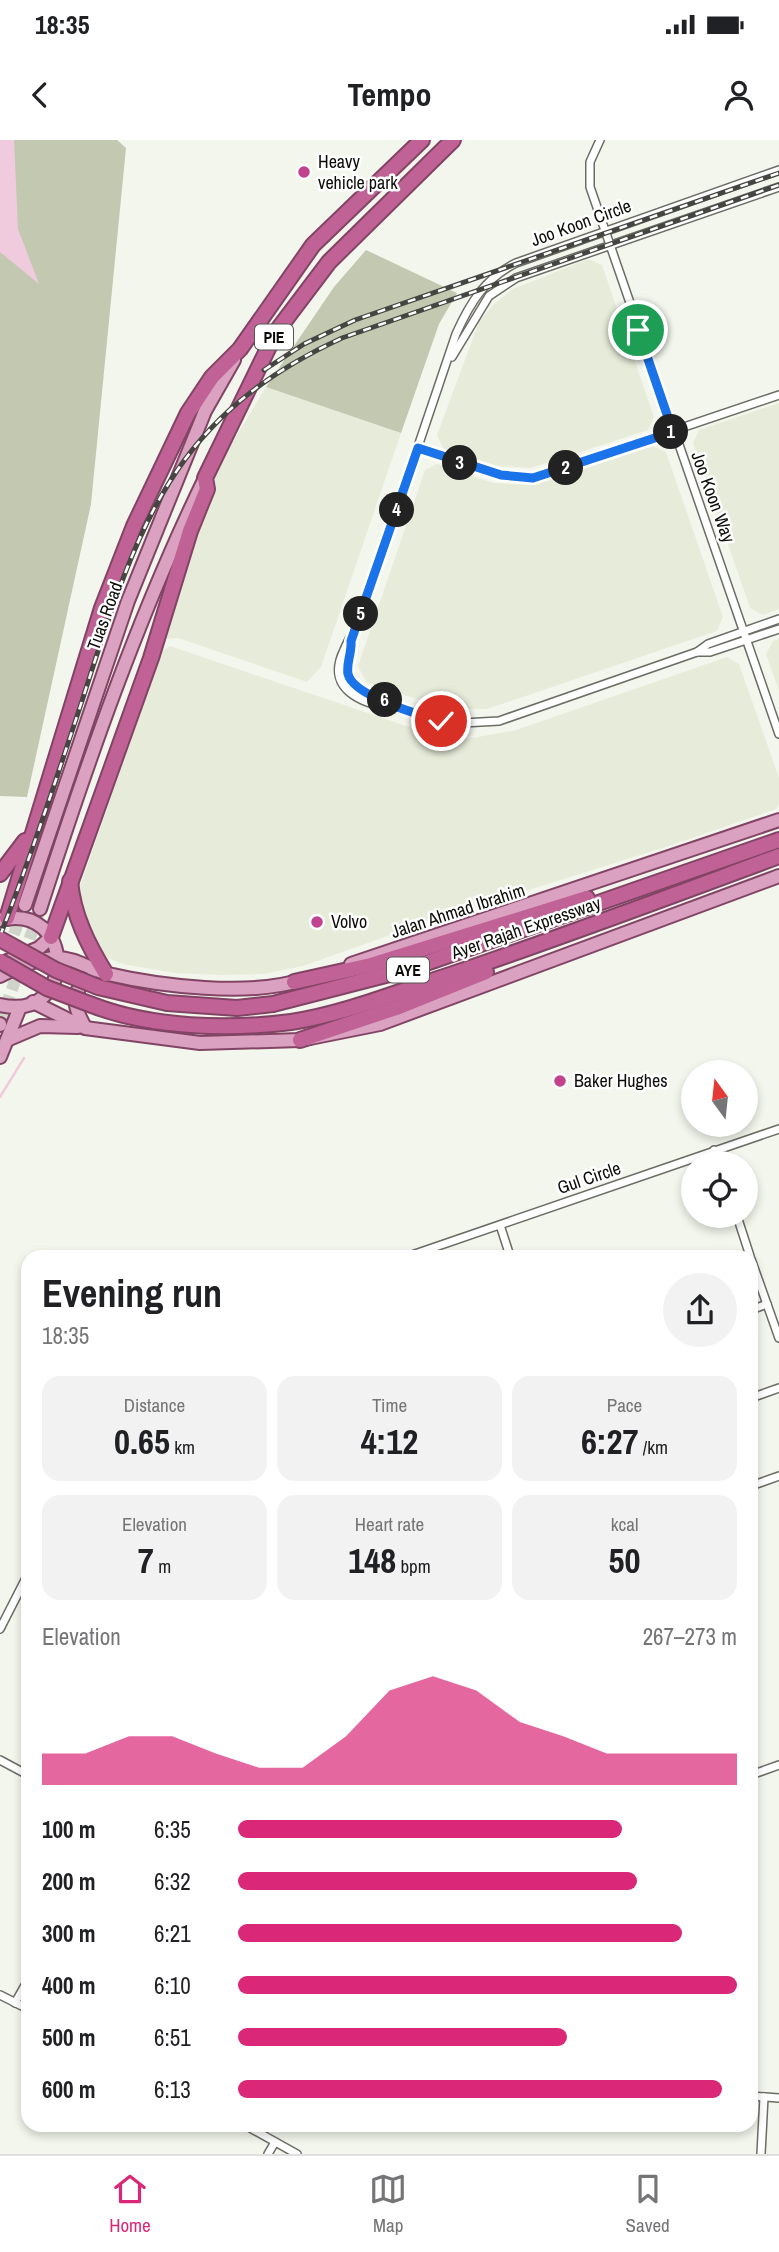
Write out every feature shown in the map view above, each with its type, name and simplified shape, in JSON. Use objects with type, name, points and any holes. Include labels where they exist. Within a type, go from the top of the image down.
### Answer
[{"type":"highway","name":"PIE","points":[[240,349],[313,245],[422,140]]},
{"type":"highway","name":"PIE","points":[[205,478],[276,332],[329,262],[453,140]]},
{"type":"highway","points":[[3,919],[102,608],[134,526],[161,466],[200,393],[240,349]]},
{"type":"highway","points":[[51,937],[70,876],[124,739],[190,531],[205,494],[205,478]]},
{"type":"highway","points":[[0,874],[32,832]]},
{"type":"highway","name":"Ayer Rajah Expressway","points":[[0,939],[56,970],[98,988],[167,1003],[237,1008],[273,1004],[410,970],[779,840]]},
{"type":"highway","name":"Ayer Rajah Expressway","points":[[0,962],[47,988],[92,1005],[150,1020],[245,1025],[292,1021],[344,1010],[520,952],[779,856]]},
{"type":"highway","points":[[294,982],[359,968],[706,865]]},
{"type":"highway","points":[[70,876],[72,903],[106,974]]},
{"type":"highway","points":[[300,1040],[399,1007],[489,971],[510,961],[520,952]]},
{"type":"main road","name":"Tuas Road","points":[[25,905],[74,752],[128,601],[205,411],[240,349]]},
{"type":"main road","name":"Tuas Road","points":[[40,909],[90,754],[205,478]]},
{"type":"main road","name":"Jalan Ahmad Ibrahim","points":[[59,957],[106,974],[174,986],[214,989],[294,982],[779,820]]},
{"type":"main road","points":[[7,1040],[40,1026],[85,1028],[200,1043],[300,1040],[380,1024],[779,876]]},
{"type":"main road","points":[[0,1005],[20,1007],[33,1002],[52,986],[59,957],[51,937],[32,921],[3,919]]},
{"type":"main road","points":[[0,962],[39,947],[51,937]]},
{"type":"main road","points":[[0,976],[29,962],[59,957]]},
{"type":"main road","points":[[85,1028],[77,1013],[75,992],[78,986],[91,978],[106,974]]},
{"type":"main road","points":[[33,1002],[85,1028]]},
{"type":"main road","points":[[0,1057],[20,1007]]},
{"type":"street","name":"Joo Koon Way","points":[[600,140],[590,162],[590,187],[779,734]]},
{"type":"street","name":"Joo Koon Circle","points":[[779,170],[516,263],[490,279],[464,317],[339,670],[341,680],[349,692],[382,707],[400,709],[441,721],[499,721],[697,652],[710,652],[779,620]]},
{"type":"street","name":"Joo Koon Circle","points":[[446,367],[478,311],[495,290],[535,270],[779,187]]},
{"type":"street","points":[[418,448],[501,475],[533,478],[779,395]]},
{"type":"street","name":"Joo Koon Circle","points":[[745,636],[779,629]]},
{"type":"street","name":"Gul Circle","points":[[427,1250],[779,1129]]},
{"type":"street","points":[[500,1225],[508,1250]]},
{"type":"street","points":[[741,1228],[748,1250]]},
{"type":"street","points":[[758,1280],[779,1338]]},
{"type":"street","points":[[758,1307],[767,1304]]},
{"type":"street","points":[[758,1396],[779,1388]]},
{"type":"street","points":[[758,1484],[779,1476]]},
{"type":"street","points":[[0,1629],[21,1588]]},
{"type":"street","points":[[0,1760],[21,1771]]},
{"type":"street","points":[[758,1772],[779,1765]]},
{"type":"street","points":[[15,2003],[21,1992]]},
{"type":"street","points":[[0,1995],[21,2006]]},
{"type":"street","points":[[758,2097],[779,2098]]},
{"type":"street","points":[[761,2154],[764,2097]]},
{"type":"street","points":[[258,2132],[298,2154]]},
{"type":"street","points":[[268,2154],[275,2141]]},
{"type":"shaded area","points":[[0,140],[117,140],[126,148],[91,504],[27,797],[0,796]]},
{"type":"shaded area","points":[[0,140],[14,140],[18,229],[39,284],[0,252]]},
{"type":"shaded area","points":[[366,250],[457,293],[439,324],[401,433],[266,387],[334,287]]},
{"type":"shaded area","points":[[588,259],[602,265],[654,417],[648,430],[531,468],[498,466],[443,448],[437,435],[479,322],[494,304],[513,289]]},
{"type":"shaded area","points":[[266,387],[401,433],[321,667],[307,682],[178,638],[163,639],[220,463]]},
{"type":"shaded area","points":[[779,403],[779,609],[763,615],[750,608],[693,443],[699,430]]},
{"type":"shaded area","points":[[653,446],[666,452],[723,617],[717,631],[487,709],[446,709],[366,682],[358,666],[425,470],[437,464],[493,483],[532,485]]},
{"type":"shaded area","points":[[779,639],[779,691],[766,654],[773,641]]},
{"type":"shaded area","points":[[170,646],[418,730],[467,739],[516,730],[727,657],[739,664],[779,778],[779,803],[776,809],[669,846],[427,922],[303,966],[264,974],[222,975],[175,973],[123,964],[99,955],[76,898],[162,651]]},
{"type":"waterway","points":[[0,1097],[24,1058]]},
{"type":"tunnel","points":[[1,968],[25,905]]},
{"type":"tunnel","points":[[0,1024],[40,909]]},
{"type":"railway","points":[[264,370],[304,344],[355,320],[779,173]]},
{"type":"railway","points":[[0,936],[43,819],[121,584],[142,533],[167,486],[198,443],[236,405],[283,370],[342,338],[779,185]]},
{"type":"place","name":"Heavy vehicle park","points":[[304,172]]},
{"type":"place","name":"Volvo","points":[[317,922]]},
{"type":"place","name":"Baker Hughes","points":[[560,1081]]},
{"type":"route","points":[[441,721],[400,709],[384,699],[359,690],[349,678],[348,672],[351,641],[418,448],[501,475],[533,478],[673,432],[638,330]]}]
